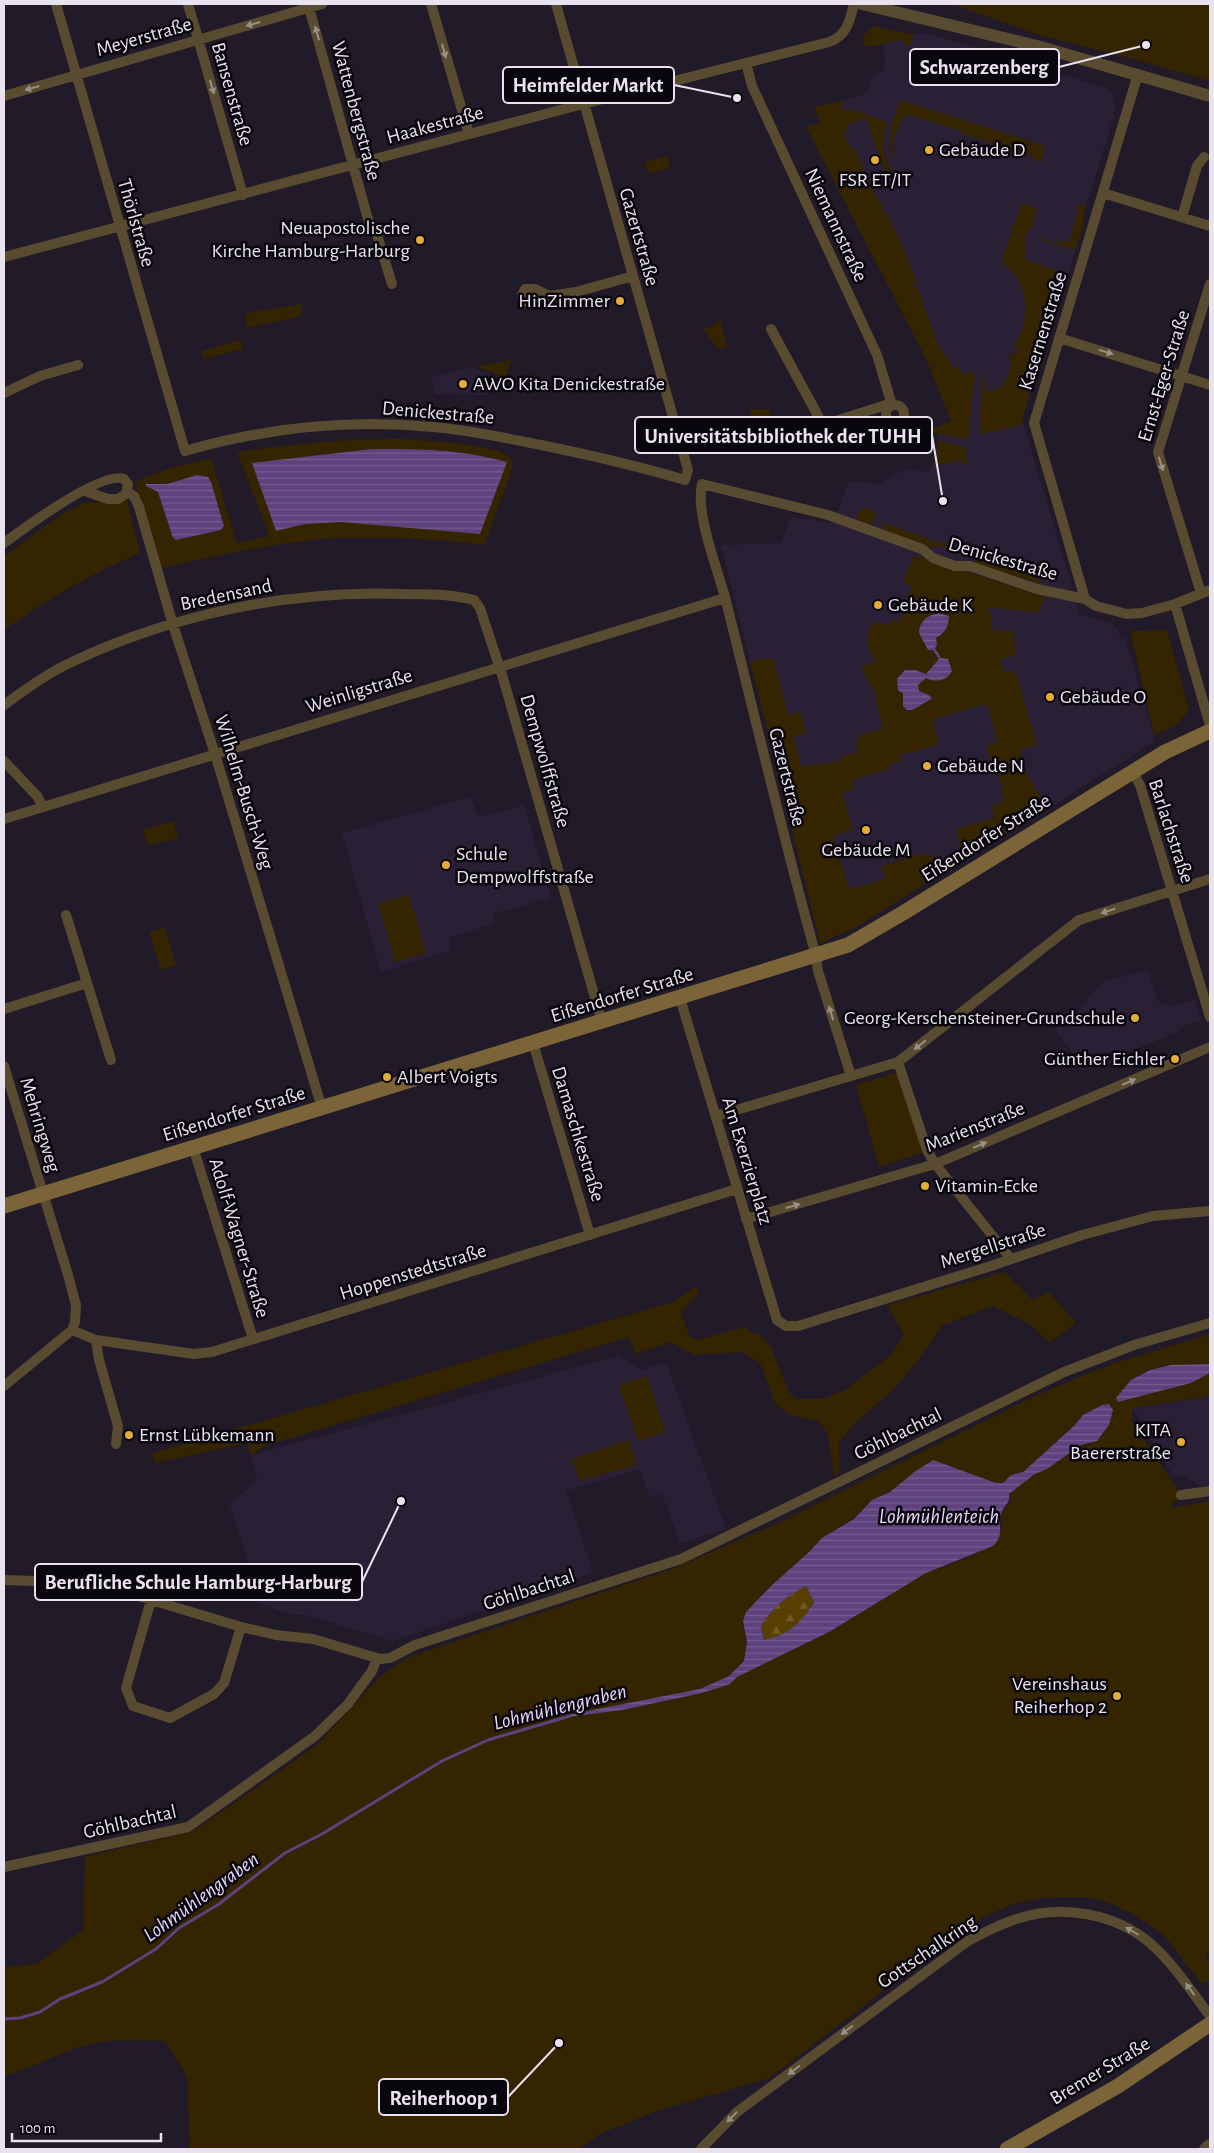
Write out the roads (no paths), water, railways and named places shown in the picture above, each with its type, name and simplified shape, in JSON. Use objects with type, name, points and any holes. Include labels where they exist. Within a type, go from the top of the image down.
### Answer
[{"type":"main road","name":"Eißendorfer Straße","points":[[4,1206],[848,945],[1165,752],[1210,731]]},
{"type":"main road","name":"Bremer Straße","points":[[1006,2149],[1118,2086],[1210,2024]]},
{"type":"street","name":"Thörlstraße","points":[[56,4],[185,451]]},
{"type":"street","name":"Bansenstraße","points":[[188,4],[242,195]]},
{"type":"street","name":"Meyerstraße","points":[[4,96],[309,6],[322,4]]},
{"type":"street","points":[[430,4],[469,134]]},
{"type":"street","name":"Gazertstraße","points":[[556,4],[688,470],[685,480]]},
{"type":"street","name":"Haakestraße","points":[[4,257],[120,228],[583,104],[835,40],[848,27],[854,4]]},
{"type":"street","points":[[862,4],[1007,38],[1210,96]]},
{"type":"street","name":"Wattenbergstraße","points":[[309,6],[368,219],[377,235],[392,284]]},
{"type":"street","name":"Niemannstraße","points":[[746,63],[752,86],[876,355],[892,404],[823,425],[771,329]]},
{"type":"street","name":"Kasernenstraße","points":[[1085,599],[1034,423],[1138,74]]},
{"type":"street","points":[[1182,217],[1198,166],[1204,157]]},
{"type":"street","points":[[1103,193],[1210,226]]},
{"type":"street","points":[[549,296],[576,292],[632,276]]},
{"type":"street","name":"Ernst-Eger-Straße","points":[[1206,591],[1158,452],[1210,284]]},
{"type":"street","points":[[1059,338],[1210,385]]},
{"type":"street","points":[[4,393],[40,376],[78,365]]},
{"type":"street","name":"Denickestraße","points":[[185,451],[244,436],[311,427],[352,424],[431,426],[478,432],[518,440],[655,471],[685,480]]},
{"type":"street","points":[[4,543],[58,505],[85,491],[115,476],[125,480],[128,486],[120,499],[113,500],[85,491]]},
{"type":"street","name":"Gazertstraße","points":[[702,484],[700,492],[705,526],[725,598],[784,840],[816,956],[818,971],[851,1076]]},
{"type":"street","name":"Denickestraße","points":[[702,484],[828,515],[922,549],[933,558],[955,566],[970,566],[1037,588],[1085,599],[1096,606],[1127,614],[1142,613],[1175,604],[1206,591]]},
{"type":"street","name":"Wilhelm-Busch-Weg","points":[[126,492],[134,496],[139,507],[173,624],[215,754],[322,1108]]},
{"type":"street","name":"Bredensand","points":[[4,705],[30,686],[72,661],[127,639],[173,624],[246,606],[312,596],[376,593],[425,594],[474,600]]},
{"type":"street","name":"Weinligstraße","points":[[4,819],[725,598]]},
{"type":"street","name":"Dempwolffstraße","points":[[474,600],[480,608],[499,667],[602,1022]]},
{"type":"street","points":[[1175,604],[1210,724]]},
{"type":"street","points":[[4,761],[38,797],[42,807]]},
{"type":"street","name":"Barlachstraße","points":[[1133,772],[1140,785],[1210,1017]]},
{"type":"street","points":[[716,1116],[898,1062],[1078,920],[1210,879]]},
{"type":"street","points":[[66,915],[111,1060]]},
{"type":"street","points":[[4,1009],[87,983]]},
{"type":"street","name":"Am Exerzierplatz","points":[[680,998],[777,1320],[789,1327]]},
{"type":"street","name":"Damaschkestraße","points":[[533,1043],[590,1235]]},
{"type":"street","name":"Marienstraße","points":[[746,1219],[935,1164],[1210,1048]]},
{"type":"street","points":[[898,1062],[927,1150],[935,1164],[1011,1259]]},
{"type":"street","name":"Mehringweg","points":[[4,1066],[74,1296],[76,1315],[72,1330]]},
{"type":"street","name":"Adolf-Wagner-Straße","points":[[193,1148],[253,1340]]},
{"type":"street","name":"Hoppenstedtstraße","points":[[72,1330],[96,1340],[194,1354],[212,1352],[737,1189]]},
{"type":"street","name":"Mergellstraße","points":[[789,1327],[798,1326],[1082,1235],[1154,1216],[1210,1211]]},
{"type":"street","name":"Göhlbachtal","points":[[4,1868],[188,1827],[315,1736],[348,1704],[372,1671],[377,1658],[390,1658],[415,1644],[681,1559],[1025,1390],[1134,1345],[1210,1323]]},
{"type":"street","points":[[4,1386],[72,1330]]},
{"type":"street","points":[[96,1340],[99,1360],[118,1426],[116,1444]]},
{"type":"street","points":[[1180,1495],[1210,1491]]},
{"type":"street","points":[[4,1580],[95,1583],[241,1627],[276,1635],[312,1639],[377,1658]]},
{"type":"street","points":[[151,1600],[126,1688],[133,1706],[170,1718],[214,1694],[224,1684],[241,1627]]},
{"type":"street","name":"Gottschalkring","points":[[701,2149],[737,2112],[968,1941],[1021,1917],[1040,1913],[1075,1913],[1101,1917],[1127,1928],[1150,1943],[1169,1962],[1210,2016]]},
{"type":"street","points":[[1205,2149],[1210,2145]]},
{"type":"water","points":[[372,449],[407,449],[472,454],[507,462],[480,534],[341,522],[305,524],[276,531],[252,463]]},
{"type":"water","points":[[197,475],[208,477],[211,482],[224,526],[221,530],[176,540],[173,538],[158,492],[146,486],[146,484],[167,484]]},
{"type":"water","points":[[939,613],[949,616],[949,620],[946,629],[936,638],[937,645],[935,648],[941,658],[948,659],[952,671],[944,679],[933,680],[926,678],[918,685],[919,691],[929,695],[932,699],[913,709],[907,710],[903,706],[903,693],[898,690],[897,679],[905,670],[915,670],[926,674],[939,659],[933,650],[928,650],[919,633],[919,629],[925,619]]},
{"type":"water","points":[[1210,1364],[1210,1373],[1191,1383],[1118,1402],[1116,1398],[1131,1380],[1150,1370],[1171,1365]]},
{"type":"water","name":"Lohmühlenteich","points":[[1109,1404],[1113,1410],[1109,1425],[1097,1441],[1081,1445],[1047,1469],[1035,1474],[1009,1494],[1008,1502],[1000,1516],[999,1537],[993,1546],[926,1573],[829,1632],[737,1677],[730,1684],[702,1693],[622,1710],[568,1717],[567,1715],[700,1689],[729,1676],[744,1661],[747,1643],[743,1621],[746,1612],[822,1538],[854,1519],[872,1500],[890,1492],[913,1473],[933,1460],[996,1483],[1003,1483],[1011,1475],[1023,1472],[1074,1426],[1083,1415],[1102,1405]],"holes":[[[806,1586],[814,1602],[794,1627],[781,1635],[764,1640],[761,1626],[775,1608],[786,1599]]]},
{"type":"waterway","name":"Lohmühlengraben","points":[[4,2019],[20,2018],[40,2012],[60,1999],[102,1982],[156,1949],[179,1928],[219,1904],[285,1853],[322,1834],[442,1761],[488,1740],[570,1716]]},
{"type":"place","name":"Schwarzenberg","points":[[1146,45]]},
{"type":"place","name":"Heimfelder Markt","points":[[737,98]]},
{"type":"place","name":"Gebäude D","points":[[929,150]]},
{"type":"place","name":"FSR ET/IT","points":[[875,160]]},
{"type":"place","name":"Neuapostolische Kirche Hamburg-Harburg","points":[[420,240]]},
{"type":"place","name":"HinZimmer","points":[[620,301]]},
{"type":"place","name":"AWO Kita Denickestraße","points":[[463,384]]},
{"type":"place","name":"Universitätsbibliothek der TUHH","points":[[943,501]]},
{"type":"place","name":"Gebäude K","points":[[878,605]]},
{"type":"place","name":"Gebäude O","points":[[1050,697]]},
{"type":"place","name":"Gebäude N","points":[[927,766]]},
{"type":"place","name":"Gebäude M","points":[[866,830]]},
{"type":"place","name":"Schule Dempwolffstraße","points":[[446,865]]},
{"type":"place","name":"Georg-Kerschensteiner-Grundschule","points":[[1135,1018]]},
{"type":"place","name":"Günther Eichler","points":[[1175,1059]]},
{"type":"place","name":"Albert Voigts","points":[[387,1077]]},
{"type":"place","name":"Vitamin-Ecke","points":[[925,1186]]},
{"type":"place","name":"Ernst Lübkemann","points":[[129,1435]]},
{"type":"place","name":"KITA Baererstraße","points":[[1181,1442]]},
{"type":"place","name":"Berufliche Schule Hamburg-Harburg","points":[[401,1501]]},
{"type":"place","name":"Vereinshaus Reiherhop 2","points":[[1117,1696]]},
{"type":"place","name":"Reiherhoop 1","points":[[559,2043]]}]
